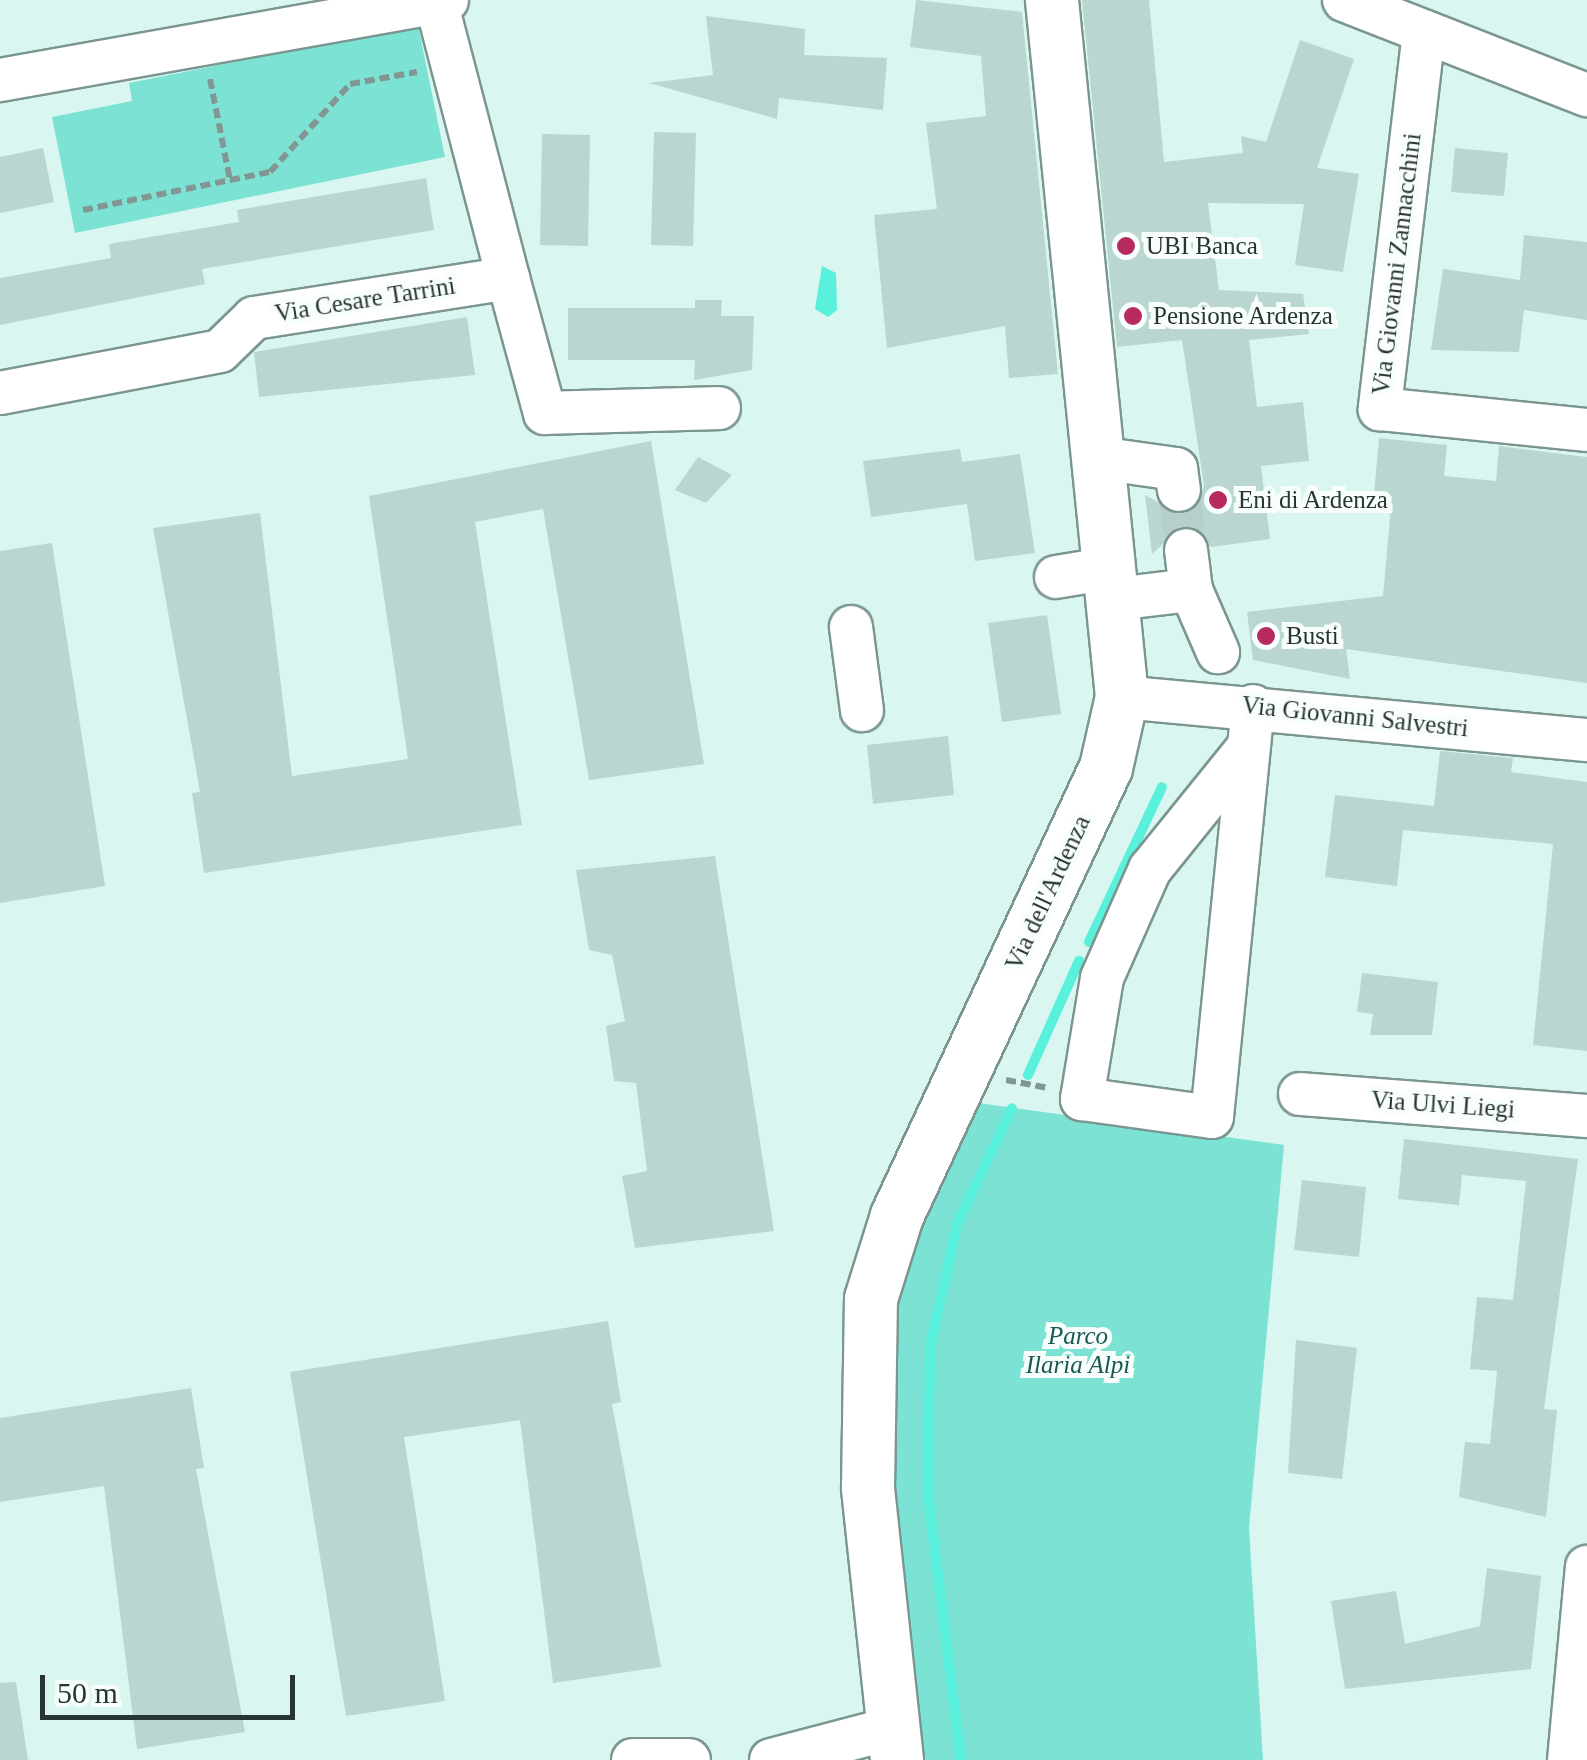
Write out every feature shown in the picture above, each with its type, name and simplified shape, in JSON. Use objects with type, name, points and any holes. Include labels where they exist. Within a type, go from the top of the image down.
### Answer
[{"type":"main road","name":"Via dell'Ardenza","points":[[895,1744],[868,1488],[873,1288],[898,1216],[1106,768],[1122,697],[1052,2]]},
{"type":"street","points":[[1344,0],[1587,95]]},
{"type":"street","points":[[0,80],[442,1],[453,66],[545,413],[718,408]]},
{"type":"street","name":"Via Giovanni Zannacchini","points":[[1424,32],[1380,409],[1587,430]]},
{"type":"street","name":"Via Cesare Tarrini","points":[[0,394],[220,351],[254,318],[508,278]]},
{"type":"street","points":[[1098,458],[1176,470],[1178,490]]},
{"type":"street","points":[[1056,577],[1113,583],[1189,570],[1218,652]]},
{"type":"street","points":[[851,626],[862,710]]},
{"type":"street","name":"Via Giovanni Salvestri","points":[[1122,697],[1253,706],[1587,740]]},
{"type":"street","points":[[1247,749],[1150,869],[1102,978],[1082,1098],[1212,1117],[1253,706]]},
{"type":"street","name":"Via Ulvi Liegi","points":[[1300,1094],[1587,1116]]},
{"type":"street","points":[[1570,1757],[1587,1567]]},
{"type":"street","points":[[771,1760],[895,1744]]},
{"type":"street","points":[[633,1760],[689,1760]]},
{"type":"path","points":[[204,44],[230,180]]},
{"type":"path","points":[[82,210],[270,172],[350,84],[453,66]]},
{"type":"green space","points":[[418,25],[445,157],[75,233],[52,117],[132,101],[129,83]]},
{"type":"green space","name":"Parco Ilaria Alpi","points":[[971,1102],[1284,1145],[1249,1528],[1263,1760],[924,1760],[889,1526],[896,1295],[912,1232]]},
{"type":"shaded area","points":[[822,266],[836,273],[837,310],[828,317],[815,309]]},
{"type":"building","points":[[916,0],[1022,12],[1058,374],[1009,378],[1005,326],[887,348],[874,215],[937,209],[926,123],[986,116],[981,56],[910,47]]},
{"type":"building","points":[[1082,0],[1149,0],[1164,162],[1243,153],[1241,136],[1266,142],[1300,40],[1354,59],[1317,168],[1359,174],[1343,272],[1295,265],[1304,204],[1208,203],[1219,290],[1303,294],[1309,334],[1249,340],[1257,407],[1303,402],[1309,461],[1261,466],[1270,539],[1211,547],[1184,525],[1152,554],[1145,495],[1182,515],[1195,509],[1204,486],[1182,340],[1117,347]]},
{"type":"building","points":[[706,16],[805,29],[804,55],[887,58],[883,110],[779,98],[777,119],[649,83],[713,75]]},
{"type":"building","points":[[654,132],[696,133],[693,246],[651,245]]},
{"type":"building","points":[[542,134],[590,135],[588,246],[540,245]]},
{"type":"building","points":[[43,148],[54,202],[0,213],[0,157]]},
{"type":"building","points":[[1455,148],[1508,153],[1504,196],[1451,192]]},
{"type":"building","points":[[426,178],[434,230],[202,269],[205,284],[0,325],[0,278],[111,258],[109,244],[239,222],[237,210]]},
{"type":"building","points":[[1524,235],[1587,242],[1587,320],[1524,310],[1519,352],[1431,350],[1443,269],[1520,280]]},
{"type":"building","points":[[695,300],[722,300],[721,316],[754,316],[752,370],[694,380],[695,360],[568,360],[568,308],[695,308]]},
{"type":"building","points":[[467,317],[475,375],[259,397],[254,352]]},
{"type":"building","points":[[1379,438],[1447,445],[1444,476],[1496,481],[1499,446],[1587,457],[1587,683],[1346,649],[1350,679],[1253,660],[1247,612],[1383,596],[1392,496],[1374,494]]},
{"type":"building","points":[[651,441],[704,764],[589,780],[543,509],[475,522],[522,825],[204,873],[192,793],[200,792],[153,528],[260,513],[292,776],[408,759],[369,496]]},
{"type":"building","points":[[960,449],[962,462],[1020,454],[1035,553],[975,561],[967,504],[871,517],[863,461]]},
{"type":"building","points":[[698,457],[732,475],[706,503],[675,490]]},
{"type":"building","points":[[52,543],[105,886],[0,903],[0,551]]},
{"type":"building","points":[[1047,615],[1061,714],[1002,722],[988,623]]},
{"type":"building","points":[[948,736],[954,795],[873,804],[867,745]]},
{"type":"building","points":[[1440,751],[1513,758],[1511,772],[1587,782],[1587,1051],[1533,1045],[1553,844],[1403,830],[1397,886],[1325,877],[1335,795],[1434,806]]},
{"type":"building","points":[[715,856],[774,1231],[635,1248],[622,1176],[647,1171],[636,1083],[614,1081],[606,1026],[625,1021],[612,955],[589,950],[576,870]]},
{"type":"building","points":[[1362,973],[1438,982],[1432,1035],[1370,1035],[1373,1014],[1357,1012]]},
{"type":"building","points":[[1404,1139],[1578,1159],[1544,1409],[1557,1410],[1546,1517],[1459,1497],[1465,1442],[1490,1444],[1497,1371],[1470,1369],[1477,1297],[1513,1300],[1526,1181],[1462,1175],[1459,1205],[1398,1199]]},
{"type":"building","points":[[1302,1180],[1366,1187],[1359,1257],[1294,1250]]},
{"type":"building","points":[[608,1321],[621,1402],[612,1404],[661,1667],[553,1683],[520,1420],[404,1437],[445,1701],[346,1716],[290,1372]]},
{"type":"building","points":[[1296,1340],[1357,1348],[1342,1479],[1288,1473]]},
{"type":"building","points":[[191,1388],[204,1468],[196,1469],[245,1732],[137,1749],[104,1486],[0,1502],[0,1418]]},
{"type":"building","points":[[1487,1568],[1541,1576],[1531,1669],[1345,1689],[1331,1601],[1396,1591],[1405,1644],[1480,1626]]},
{"type":"building","points":[[16,1682],[28,1760],[0,1760],[0,1683]]},
{"type":"waterway","points":[[1089,942],[1162,787]]},
{"type":"waterway","points":[[1028,1075],[1079,961]]},
{"type":"waterway","points":[[961,1760],[928,1495],[930,1346],[957,1224],[1012,1108]]},
{"type":"tunnel","points":[[1179,490],[1186,550]]},
{"type":"place","name":"UBI Banca","points":[[1126,246]]},
{"type":"place","name":"Pensione Ardenza","points":[[1133,316]]},
{"type":"place","name":"Eni di Ardenza","points":[[1218,500]]},
{"type":"place","name":"Busti","points":[[1266,636]]}]
